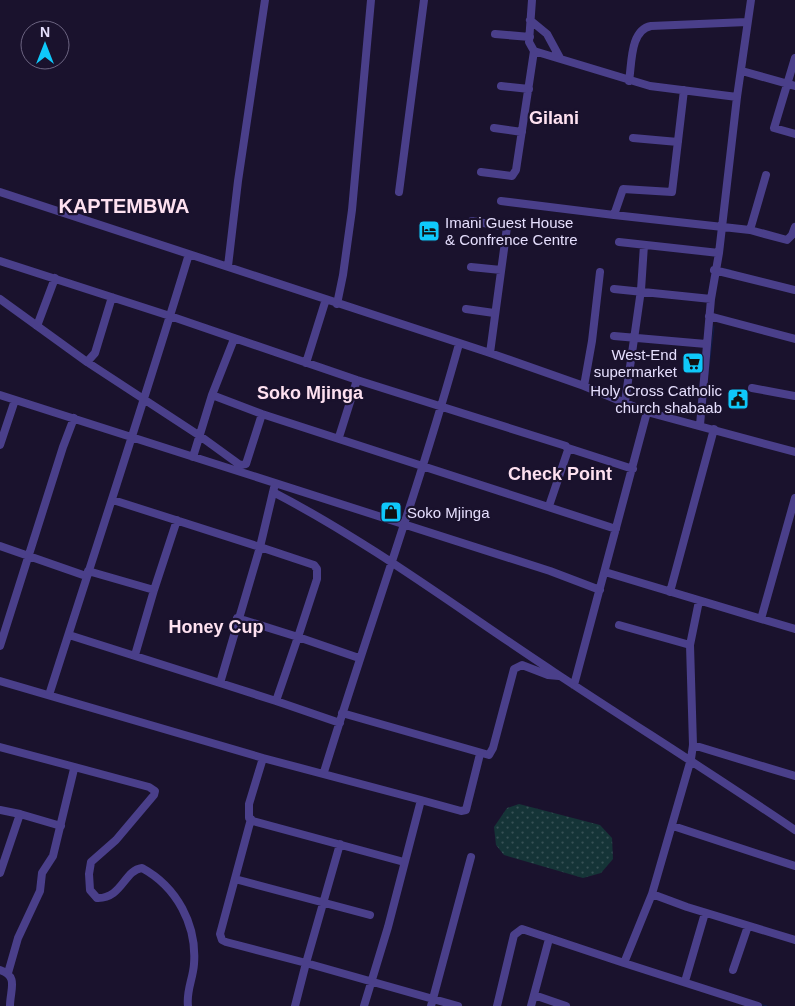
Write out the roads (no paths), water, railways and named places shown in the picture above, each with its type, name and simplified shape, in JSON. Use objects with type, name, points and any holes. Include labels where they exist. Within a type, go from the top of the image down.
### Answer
[{"type":"street","points":[[228,266],[238,181],[265,0]]},
{"type":"street","points":[[337,304],[352,210],[372,0]]},
{"type":"street","points":[[399,192],[424,0]]},
{"type":"street","points":[[481,172],[505,177],[515,173],[534,51],[530,45],[532,0]]},
{"type":"street","points":[[700,425],[714,270],[719,253],[737,97],[751,0]]},
{"type":"street","points":[[530,20],[547,34],[560,58]]},
{"type":"street","points":[[629,81],[636,36],[642,28],[747,22]]},
{"type":"street","points":[[495,34],[530,38]]},
{"type":"street","points":[[534,51],[650,86],[737,97]]},
{"type":"street","points":[[795,58],[791,85],[774,128],[795,134]]},
{"type":"street","points":[[742,71],[791,85]]},
{"type":"street","points":[[501,86],[529,90]]},
{"type":"street","points":[[614,214],[623,188],[672,192],[684,90]]},
{"type":"street","points":[[494,128],[522,132]]},
{"type":"street","points":[[633,138],[678,142]]},
{"type":"street","points":[[750,230],[766,175]]},
{"type":"street","points":[[0,192],[490,353],[584,386],[647,412],[795,449]]},
{"type":"street","points":[[501,201],[722,226],[750,230],[787,240],[791,238],[795,227]]},
{"type":"street","points":[[472,221],[507,227],[490,353]]},
{"type":"street","points":[[619,242],[719,253]]},
{"type":"street","points":[[625,402],[641,290],[644,244]]},
{"type":"street","points":[[49,695],[87,574],[113,500],[189,254]]},
{"type":"street","points":[[0,261],[170,316],[357,380],[633,469]]},
{"type":"street","points":[[471,267],[501,270]]},
{"type":"street","points":[[714,270],[795,290]]},
{"type":"street","points":[[584,386],[592,341],[600,272]]},
{"type":"street","points":[[37,326],[55,278]]},
{"type":"street","points":[[614,289],[641,290],[711,299]]},
{"type":"street","points":[[87,362],[95,353],[112,297]]},
{"type":"street","points":[[0,299],[87,362],[200,436],[240,465],[246,464],[262,414]]},
{"type":"street","points":[[306,363],[326,299]]},
{"type":"street","points":[[466,309],[494,314]]},
{"type":"street","points":[[709,316],[795,339]]},
{"type":"street","points":[[614,336],[706,344]]},
{"type":"street","points":[[193,457],[212,395],[234,339]]},
{"type":"street","points":[[324,772],[359,658],[442,406],[459,344]]},
{"type":"street","points":[[339,437],[357,380]]},
{"type":"street","points":[[752,388],[795,396]]},
{"type":"street","points":[[0,395],[193,457],[274,488],[404,524],[576,580],[600,590]]},
{"type":"street","points":[[212,395],[262,414],[339,437],[616,529]]},
{"type":"street","points":[[0,445],[15,400]]},
{"type":"street","points":[[574,685],[647,412]]},
{"type":"street","points":[[0,646],[63,446],[74,418]]},
{"type":"street","points":[[670,592],[714,429]]},
{"type":"street","points":[[549,506],[568,448]]},
{"type":"street","points":[[220,683],[237,618],[260,547],[274,488]]},
{"type":"street","points":[[274,488],[391,561],[560,676],[691,759],[795,830]]},
{"type":"street","points":[[761,619],[795,498]]},
{"type":"street","points":[[113,500],[310,563],[317,569],[317,579],[276,702]]},
{"type":"street","points":[[135,655],[177,520]]},
{"type":"street","points":[[0,546],[87,574],[154,590]]},
{"type":"street","points":[[605,572],[795,629]]},
{"type":"street","points":[[624,962],[652,894],[691,759],[693,745],[690,645],[699,601]]},
{"type":"street","points":[[237,618],[359,658]]},
{"type":"street","points":[[619,625],[690,645]]},
{"type":"street","points":[[68,635],[340,722]]},
{"type":"street","points":[[342,713],[480,754],[489,755],[493,748],[514,670],[522,665],[548,676],[560,676]]},
{"type":"street","points":[[0,681],[263,758],[324,772],[461,811],[466,810],[480,754]]},
{"type":"street","points":[[693,745],[795,776]]},
{"type":"street","points":[[0,747],[74,769],[149,787],[155,791],[154,795],[116,840],[91,862],[89,874],[90,890],[98,898],[108,897],[117,892],[137,869],[142,868],[173,893],[194,935],[194,966],[187,998],[188,1006]]},
{"type":"street","points":[[263,758],[249,804],[251,819],[220,934],[222,940],[306,962],[432,1003],[458,1006]]},
{"type":"street","points":[[0,1003],[9,1006],[12,979],[4,972],[40,891],[42,873],[54,856],[74,769]]},
{"type":"street","points":[[364,1006],[388,927],[421,800]]},
{"type":"street","points":[[0,810],[61,826]]},
{"type":"street","points":[[0,874],[20,814]]},
{"type":"street","points":[[251,819],[404,862]]},
{"type":"street","points":[[673,826],[795,866]]},
{"type":"street","points":[[295,1006],[322,903],[340,844]]},
{"type":"street","points":[[432,1003],[471,857]]},
{"type":"street","points":[[235,879],[370,916]]},
{"type":"street","points":[[652,894],[705,913],[795,940]]},
{"type":"street","points":[[686,978],[705,913]]},
{"type":"street","points":[[734,970],[748,926]]},
{"type":"street","points":[[497,1006],[517,931],[525,929],[549,939],[758,1006]]},
{"type":"street","points":[[531,1006],[549,939]]},
{"type":"street","points":[[534,995],[566,1006]]},
{"type":"street","points":[[725,1006],[728,996]]},
{"type":"waterway","points":[[726,269],[731,270]]},
{"type":"waterway","points":[[708,375],[714,326]]},
{"type":"waterway","points":[[760,1004],[767,1006]]},
{"type":"place","name":"Imani Guest House & Confrence Centre","points":[[429,231]]},
{"type":"place","name":"West-End supermarket","points":[[693,363]]},
{"type":"place","name":"Holy Cross Catholic church shabaab","points":[[738,399]]},
{"type":"place","name":"Soko Mjinga","points":[[391,512]]},
{"type":"district","name":"Gilani","points":[[554,118]]},
{"type":"district","name":"KAPTEMBWA","points":[[124,206]]},
{"type":"district","name":"Soko Mjinga","points":[[310,393]]},
{"type":"district","name":"Check Point","points":[[560,474]]},
{"type":"district","name":"Honey Cup","points":[[216,627]]}]
